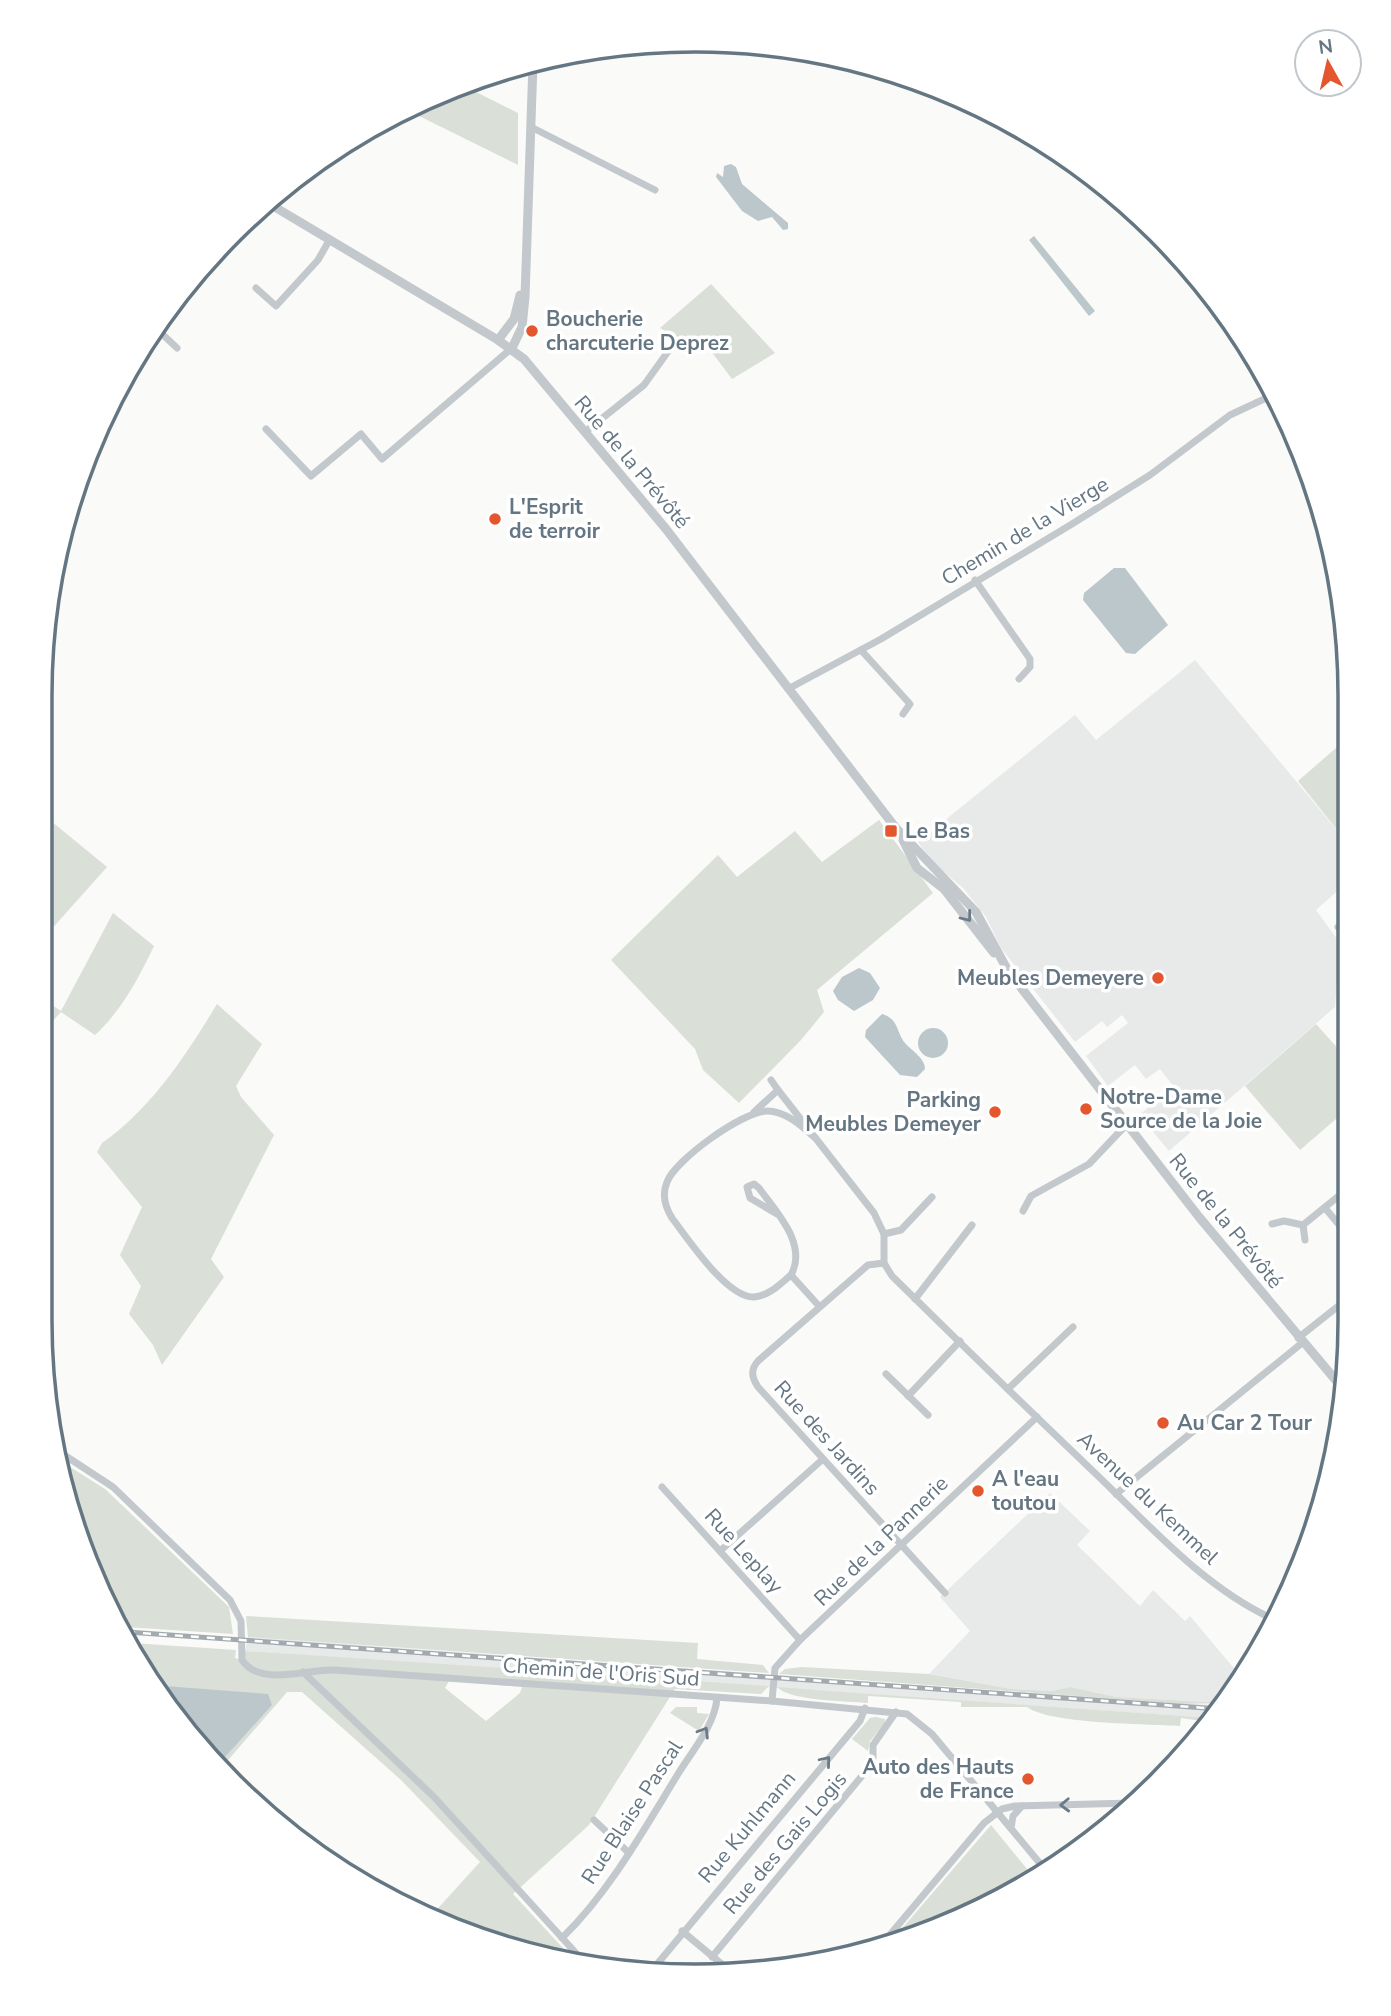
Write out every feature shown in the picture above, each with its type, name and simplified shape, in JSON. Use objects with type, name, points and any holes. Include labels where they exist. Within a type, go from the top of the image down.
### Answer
[{"type":"street","points":[[266,429],[311,476],[361,434],[382,459],[512,348],[524,318],[533,73]]},
{"type":"street","points":[[531,127],[655,190]]},
{"type":"street","name":"Rue de la Prévôté","points":[[277,208],[512,348],[681,548],[895,827],[914,864],[952,898],[1127,1124],[1335,1380]]},
{"type":"street","points":[[256,288],[276,306],[318,260],[330,239]]},
{"type":"street","points":[[498,340],[518,310],[526,245]]},
{"type":"street","points":[[163,335],[177,348]]},
{"type":"street","points":[[585,432],[644,385],[677,339]]},
{"type":"street","name":"Chemin de la Vierge","points":[[788,689],[861,650],[1139,482],[1230,415],[1265,399]]},
{"type":"street","points":[[975,580],[1030,659],[1030,667],[1019,679]]},
{"type":"street","points":[[861,650],[910,704],[903,714]]},
{"type":"street","points":[[771,1080],[874,1213],[884,1234],[884,1263],[862,1269],[819,1306],[791,1275]]},
{"type":"street","points":[[777,1214],[748,1196],[747,1187],[754,1184],[759,1188],[777,1214],[796,1245],[796,1260],[791,1275],[763,1295],[752,1297],[735,1292],[672,1218],[666,1204],[665,1188],[673,1172],[729,1124],[754,1113],[778,1090]]},
{"type":"street","points":[[754,1113],[783,1114],[814,1137]]},
{"type":"street","points":[[1023,1211],[1027,1201],[1037,1190],[1089,1164],[1127,1124]]},
{"type":"street","points":[[884,1234],[901,1230],[932,1197]]},
{"type":"street","points":[[1272,1224],[1284,1221],[1303,1225],[1338,1197]]},
{"type":"street","points":[[1325,1208],[1338,1224]]},
{"type":"street","points":[[915,1299],[972,1225]]},
{"type":"street","points":[[1303,1225],[1305,1240]]},
{"type":"street","name":"Avenue du Kemmel","points":[[884,1263],[892,1276],[915,1299],[1116,1494],[1220,1588],[1267,1615]]},
{"type":"street","name":"Rue des Jardins","points":[[819,1306],[755,1364],[752,1374],[755,1384],[945,1593]]},
{"type":"street","points":[[1116,1494],[1338,1307]]},
{"type":"street","points":[[1009,1388],[1073,1327]]},
{"type":"street","points":[[908,1396],[960,1341]]},
{"type":"street","points":[[886,1374],[928,1415]]},
{"type":"street","name":"Rue de la Pannerie","points":[[772,1701],[775,1668],[800,1640],[1037,1417]]},
{"type":"street","name":"Chemin de l'Oris Sud","points":[[67,1457],[113,1487],[225,1595],[239,1616],[241,1656],[250,1669],[266,1673],[334,1671],[896,1712]]},
{"type":"street","points":[[720,1551],[822,1459]]},
{"type":"street","name":"Rue Leplay","points":[[662,1487],[800,1640]]},
{"type":"street","points":[[303,1672],[444,1808],[574,1952]]},
{"type":"street","name":"Rue Blaise Pascal","points":[[562,1937],[597,1899],[629,1853],[710,1723],[717,1698]]},
{"type":"street","name":"Rue Kuhlmann","points":[[658,1962],[860,1721],[865,1708]]},
{"type":"street","points":[[896,1712],[923,1724],[1040,1863]]},
{"type":"street","name":"Rue des Gais Logis","points":[[712,1957],[866,1771],[877,1738],[896,1712]]},
{"type":"street","points":[[892,1932],[984,1823],[998,1812],[1023,1806],[1120,1803]]},
{"type":"street","points":[[1011,1828],[1013,1816],[1023,1806]]},
{"type":"street","points":[[594,1820],[629,1853]]},
{"type":"street","points":[[682,1931],[720,1963]]},
{"type":"shaded area","points":[[475,92],[518,113],[518,165],[418,116]]},
{"type":"shaded area","points":[[731,164],[736,167],[742,184],[788,223],[788,229],[783,230],[772,217],[758,221],[742,211],[716,177],[717,173],[723,177],[724,166]]},
{"type":"shaded area","points":[[1034,236],[1095,311],[1089,316],[1029,240]]},
{"type":"shaded area","points":[[711,284],[775,353],[732,379],[701,338],[681,340],[660,328]]},
{"type":"shaded area","points":[[1114,568],[1125,568],[1168,625],[1135,654],[1126,653],[1083,600],[1084,593]]},
{"type":"shaded area","points":[[1195,660],[1338,831],[1338,891],[1316,910],[1338,940],[1335,1007],[1169,1151],[1139,1115],[1174,1087],[1160,1069],[1146,1079],[1135,1065],[1108,1086],[1086,1056],[1128,1023],[1122,1015],[1107,1027],[1102,1021],[1075,1042],[1001,948],[986,917],[963,888],[932,862],[918,842],[1075,715],[1096,740]]},
{"type":"shaded area","points":[[1338,746],[1338,831],[1298,781]]},
{"type":"shaded area","points":[[879,820],[933,893],[817,990],[824,1012],[801,1040],[739,1103],[703,1070],[695,1049],[611,960],[718,855],[737,877],[795,831],[822,862]]},
{"type":"shaded area","points":[[52,822],[107,867],[52,929]]},
{"type":"shaded area","points":[[113,913],[154,946],[129,993],[95,1035],[61,1012],[52,1022],[52,1005],[61,1011]]},
{"type":"shaded area","points":[[859,968],[870,973],[880,988],[873,1000],[854,1011],[838,1000],[833,991],[842,977]]},
{"type":"shaded area","points":[[217,1004],[262,1044],[236,1086],[241,1097],[274,1135],[211,1259],[224,1277],[162,1365],[153,1345],[129,1314],[141,1286],[120,1255],[142,1207],[97,1152],[102,1143],[136,1114],[167,1079]]},
{"type":"shaded area","points":[[882,1014],[892,1019],[902,1039],[923,1061],[925,1069],[917,1077],[900,1075],[865,1037],[866,1030]]},
{"type":"shaded area","points":[[1316,1024],[1338,1049],[1338,1117],[1300,1150],[1245,1086]]},
{"type":"shaded area","points":[[933,1028],[939,1029],[947,1037],[947,1049],[939,1057],[933,1058],[927,1057],[919,1049],[918,1043],[919,1037],[927,1029]]},
{"type":"shaded area","points":[[70,1467],[105,1489],[229,1607],[233,1634],[131,1627],[101,1567]]},
{"type":"shaded area","points":[[1050,1493],[1090,1531],[1077,1545],[1140,1606],[1153,1590],[1185,1621],[1190,1616],[1235,1670],[1213,1702],[1117,1697],[1070,1687],[1052,1691],[1011,1689],[929,1674],[970,1631],[940,1597]]},
{"type":"shaded area","points":[[246,1616],[698,1643],[697,1659],[763,1665],[769,1673],[248,1637]]},
{"type":"shaded area","points":[[248,1637],[1211,1705],[1202,1717],[245,1651]]},
{"type":"shaded area","points":[[140,1644],[236,1650],[235,1658],[244,1660],[245,1651],[769,1686],[761,1694],[675,1689],[589,1825],[513,1894],[565,1950],[529,1942],[437,1909],[480,1862],[401,1780],[302,1692],[287,1692],[228,1761],[185,1712]],"holes":[[[449,1681],[522,1687],[520,1693],[486,1721],[445,1688]]]},
{"type":"shaded area","points":[[802,1667],[929,1674],[1011,1689],[1052,1691],[1070,1687],[1117,1697],[1213,1702],[1183,1704],[779,1674],[785,1669]]},
{"type":"shaded area","points":[[167,1686],[268,1694],[272,1705],[225,1757],[185,1712]]},
{"type":"shaded area","points":[[777,1687],[1202,1717],[1199,1720],[1181,1718],[1180,1726],[1100,1722],[1056,1717],[1027,1707],[961,1707],[961,1702],[868,1696],[868,1703],[820,1700],[784,1692]]},
{"type":"shaded area","points":[[676,1707],[697,1707],[697,1713],[709,1714],[699,1731],[670,1713]]},
{"type":"shaded area","points":[[870,1718],[885,1719],[885,1723],[870,1741],[868,1751],[852,1739]]},
{"type":"shaded area","points":[[991,1825],[1028,1870],[942,1915],[901,1929]]},
{"type":"railway","points":[[134,1632],[1209,1708]]},
{"type":"place","name":"Boucherie charcuterie Deprez","points":[[532,331]]},
{"type":"place","name":"L'Esprit de terroir","points":[[495,519]]},
{"type":"place","name":"Le Bas","points":[[891,831]]},
{"type":"place","name":"Meubles Demeyere","points":[[1158,978]]},
{"type":"place","name":"Notre-Dame Source de la Joie","points":[[1086,1109]]},
{"type":"place","name":"Parking Meubles Demeyer","points":[[995,1112]]},
{"type":"place","name":"Au Car 2 Tour","points":[[1163,1423]]},
{"type":"place","name":"A l'eau toutou","points":[[978,1491]]},
{"type":"place","name":"Auto des Hauts de France","points":[[1028,1779]]}]
